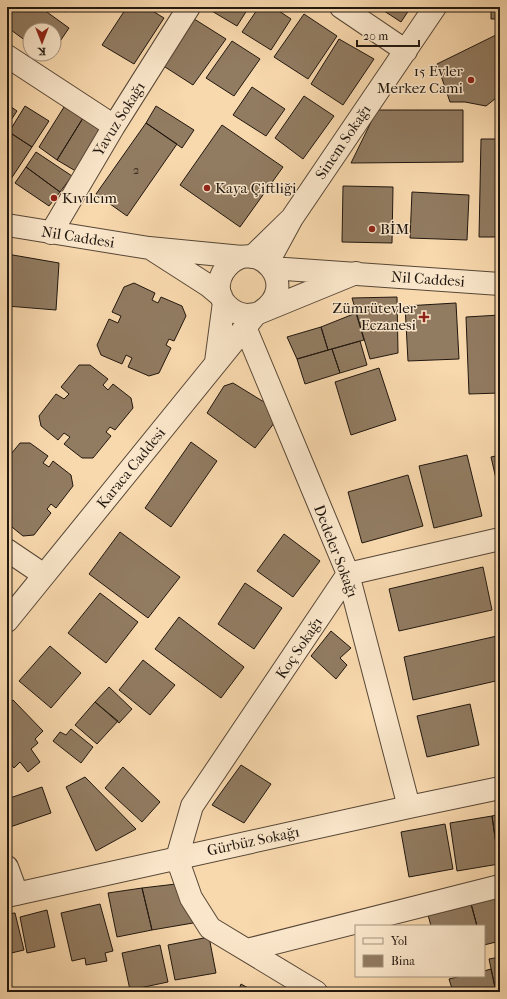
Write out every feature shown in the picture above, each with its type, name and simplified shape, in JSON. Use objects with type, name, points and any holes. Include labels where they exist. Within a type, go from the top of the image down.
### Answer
[{"type":"street","name":"Yavuz Sokağı","points":[[51,233],[114,126],[189,7]]},
{"type":"street","points":[[341,7],[406,50]]},
{"type":"street","name":"Sinem Sokağı","points":[[258,261],[292,218],[435,7]]},
{"type":"street","points":[[7,56],[114,126]]},
{"type":"street","name":"Nil Caddesi","points":[[7,225],[149,248],[356,273],[500,284]]},
{"type":"street","name":"Nil Caddesi","points":[[149,248],[209,286],[230,309],[238,313],[254,317],[356,273]]},
{"type":"street","points":[[216,362],[222,299],[219,286],[220,276],[225,268],[233,261],[258,261],[275,275],[277,291],[274,300],[269,307],[254,317]]},
{"type":"street","name":"Karaca Caddesi","points":[[7,621],[254,317]]},
{"type":"street","name":"Dedeler Sokağı","points":[[254,317],[348,574],[409,807]]},
{"type":"street","points":[[348,574],[500,539]]},
{"type":"street","points":[[7,550],[44,575]]},
{"type":"street","name":"Koç Sokağı","points":[[177,858],[192,806],[348,574]]},
{"type":"street","name":"Gürbüz Sokağı","points":[[12,895],[500,788]]},
{"type":"street","points":[[177,858],[191,898],[210,928],[316,992]]},
{"type":"street","points":[[7,867],[12,895]]},
{"type":"street","points":[[247,950],[500,886]]},
{"type":"building","points":[[7,7],[40,7],[61,22],[22,22],[22,38],[7,27]]},
{"type":"building","points":[[58,7],[68,7],[65,12]]},
{"type":"building","points":[[127,7],[146,7],[164,18],[134,64],[102,45]]},
{"type":"building","points":[[205,7],[249,7],[237,26]]},
{"type":"building","points":[[259,7],[273,7],[291,19],[271,50],[242,32]]},
{"type":"building","points":[[378,7],[411,7],[401,22]]},
{"type":"building","points":[[491,7],[500,7],[500,19],[491,19]]},
{"type":"building","points":[[304,14],[337,36],[308,79],[274,57]]},
{"type":"building","points":[[191,17],[226,39],[193,85],[162,65]]},
{"type":"building","points":[[62,23],[69,28],[62,38]]},
{"type":"building","name":"15 Evler Merkez Cami","points":[[498,34],[500,38],[500,95],[486,106],[465,102],[450,102],[437,64]]},
{"type":"building","points":[[339,39],[374,59],[343,105],[311,84]]},
{"type":"building","points":[[232,41],[260,59],[234,96],[206,78]]},
{"type":"building","points":[[252,87],[285,109],[266,136],[233,115]]},
{"type":"building","points":[[304,96],[334,116],[303,159],[275,138]]},
{"type":"building","points":[[7,104],[17,111],[7,126]]},
{"type":"building","points":[[25,106],[49,121],[32,147],[9,132]]},
{"type":"building","points":[[156,106],[194,130],[182,148],[146,123]]},
{"type":"building","points":[[64,107],[83,118],[57,160],[39,147]]},
{"type":"building","points":[[377,110],[463,110],[463,162],[351,163]]},
{"type":"building","points":[[83,118],[104,132],[79,173],[57,160]]},
{"type":"building","points":[[146,123],[177,144],[127,216],[96,194]]},
{"type":"building","points":[[222,125],[283,167],[240,227],[180,185]]},
{"type":"building","points":[[9,132],[32,147],[7,185],[7,135]]},
{"type":"building","points":[[481,139],[500,139],[500,237],[479,237]]},
{"type":"building","points":[[36,152],[72,176],[60,192],[26,167]]},
{"type":"building","points":[[26,167],[60,192],[49,206],[15,183]]},
{"type":"building","points":[[343,186],[393,187],[392,243],[342,242]]},
{"type":"building","points":[[412,192],[469,195],[467,240],[410,238]]},
{"type":"building","points":[[7,254],[59,263],[56,310],[7,306]]},
{"type":"building","points":[[134,283],[155,293],[152,300],[158,303],[161,297],[182,306],[186,316],[174,341],[169,339],[166,345],[171,348],[159,373],[149,376],[128,367],[132,358],[126,355],[122,364],[101,355],[97,345],[109,319],[118,323],[121,316],[112,312],[124,287]]},
{"type":"building","points":[[397,297],[398,353],[370,359],[352,298]]},
{"type":"building","points":[[456,303],[459,359],[408,361],[405,306]]},
{"type":"building","points":[[356,313],[364,340],[328,350],[321,327]]},
{"type":"building","points":[[500,315],[500,393],[469,394],[466,317]]},
{"type":"building","points":[[321,327],[328,350],[297,359],[287,337]]},
{"type":"building","points":[[360,341],[367,365],[340,373],[332,349]]},
{"type":"building","points":[[332,349],[340,373],[305,384],[297,359]]},
{"type":"building","points":[[79,365],[90,365],[108,379],[103,385],[108,390],[113,384],[131,398],[133,408],[115,430],[110,427],[106,432],[111,436],[93,458],[82,458],[64,444],[70,437],[64,433],[58,440],[41,426],[39,416],[56,394],[64,399],[69,394],[61,387]]},
{"type":"building","points":[[379,368],[396,420],[351,435],[335,382]]},
{"type":"building","points":[[233,383],[277,410],[278,418],[255,448],[207,413],[224,386]]},
{"type":"building","points":[[191,442],[217,461],[171,527],[145,508]]},
{"type":"building","points":[[20,443],[30,443],[48,456],[43,463],[49,467],[53,461],[71,475],[73,486],[56,508],[51,504],[47,509],[51,513],[34,535],[23,536],[7,523],[7,519],[11,514],[7,511],[7,474],[10,471],[7,469],[7,459]]},
{"type":"building","points":[[467,455],[482,516],[434,528],[419,466]]},
{"type":"building","points":[[500,455],[500,496],[491,457]]},
{"type":"building","points":[[408,475],[423,526],[362,543],[348,492]]},
{"type":"building","points":[[120,532],[180,577],[148,618],[89,574]]},
{"type":"building","points":[[284,534],[320,561],[293,597],[257,571]]},
{"type":"building","points":[[483,567],[492,610],[399,631],[389,589]]},
{"type":"building","points":[[245,583],[282,608],[254,649],[218,624]]},
{"type":"building","points":[[100,593],[138,622],[106,663],[68,633]]},
{"type":"building","points":[[179,617],[244,667],[221,698],[155,649]]},
{"type":"building","points":[[331,631],[351,648],[340,658],[347,665],[336,679],[311,656]]},
{"type":"building","points":[[497,636],[500,651],[500,680],[413,700],[404,657]]},
{"type":"building","points":[[50,646],[81,673],[51,708],[19,681]]},
{"type":"building","points":[[143,660],[175,685],[150,715],[119,690]]},
{"type":"building","points":[[109,687],[132,709],[119,723],[95,702]]},
{"type":"building","points":[[13,700],[43,731],[35,739],[38,743],[31,749],[40,762],[28,772],[20,762],[14,768],[9,762],[7,764],[7,704]]},
{"type":"building","points":[[95,702],[118,721],[97,744],[75,725]]},
{"type":"building","points":[[470,704],[479,745],[427,757],[417,716]]},
{"type":"building","points":[[71,729],[93,747],[81,763],[53,741],[60,732],[66,735]]},
{"type":"building","points":[[241,765],[271,784],[244,823],[212,805]]},
{"type":"building","points":[[123,767],[160,802],[142,822],[105,788]]},
{"type":"building","points":[[85,777],[136,829],[96,851],[66,787]]},
{"type":"building","points":[[42,787],[51,813],[10,827],[7,818],[7,799]]},
{"type":"building","points":[[500,814],[500,859],[498,859],[492,816]]},
{"type":"building","points":[[492,816],[499,864],[457,871],[450,823]]},
{"type":"building","points":[[445,824],[453,869],[409,877],[401,832]]},
{"type":"building","points":[[176,884],[193,923],[152,930],[142,888]]},
{"type":"building","points":[[142,888],[152,930],[117,937],[108,893]]},
{"type":"building","points":[[500,894],[500,941],[485,945],[485,925],[477,925],[470,900]]},
{"type":"building","points":[[470,900],[477,925],[431,925],[427,911]]},
{"type":"building","points":[[100,904],[113,951],[105,953],[107,961],[86,965],[85,958],[72,961],[61,913]]},
{"type":"building","points":[[47,910],[55,947],[27,953],[20,917]]},
{"type":"building","points":[[15,913],[24,950],[7,954],[7,914]]},
{"type":"building","points":[[209,937],[216,973],[175,980],[168,945]]},
{"type":"building","points":[[160,945],[168,982],[130,990],[122,953]]},
{"type":"building","points":[[500,957],[500,992],[496,992],[489,959]]},
{"type":"building","points":[[491,969],[496,992],[453,992],[449,979],[457,977],[485,977],[485,971]]},
{"type":"building","points":[[241,984],[255,992],[238,992]]},
{"type":"place","name":"15 Evler Merkez Cami","points":[[471,80]]},
{"type":"place","name":"Kaya Çiftliği","points":[[207,188]]},
{"type":"place","name":"Kıvılcım","points":[[54,198]]},
{"type":"place","name":"BİM","points":[[372,229]]},
{"type":"place","name":"Zümrütevler Eczanesi","points":[[424,317]]}]
